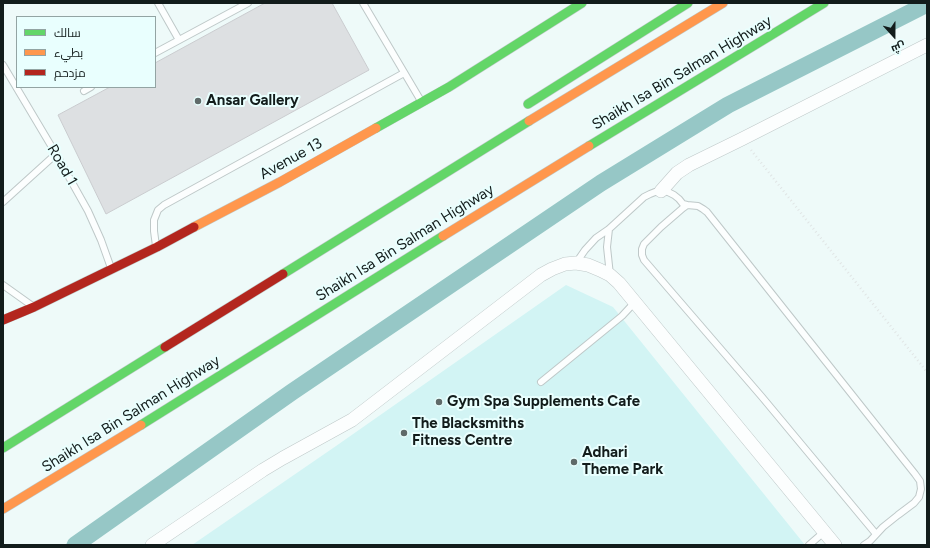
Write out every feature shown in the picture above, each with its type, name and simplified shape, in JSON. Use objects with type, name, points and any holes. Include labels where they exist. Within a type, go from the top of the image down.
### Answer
[{"type":"main road","name":"Avenue 13","points":[[3,320],[34,307],[157,247],[280,182],[449,87],[582,3]]},
{"type":"main road","points":[[523,108],[688,3]]},
{"type":"main road","points":[[3,448],[452,168],[723,3]]},
{"type":"main road","name":"Shaikh Isa Bin Salman Highway","points":[[3,509],[149,420],[489,207],[824,3]]},
{"type":"main road","points":[[452,168],[471,146]]},
{"type":"street","points":[[662,191],[677,173],[689,165],[927,45]]},
{"type":"street","points":[[152,545],[263,470],[352,420],[541,275],[565,264],[576,263],[588,265],[600,270],[610,275],[619,283],[835,545]]},
{"type":"lane","points":[[158,3],[179,40]]},
{"type":"lane","points":[[156,52],[248,3]]},
{"type":"lane","points":[[363,3],[421,102]]},
{"type":"lane","name":"Road 1","points":[[3,65],[16,87]]},
{"type":"lane","points":[[157,247],[154,231],[154,220],[158,210],[164,205],[404,73]]},
{"type":"lane","name":"Road 1","points":[[17,88],[88,211],[107,254],[111,269]]},
{"type":"lane","points":[[84,91],[89,88]]},
{"type":"lane","points":[[3,202],[56,154]]},
{"type":"lane","points":[[576,263],[596,238],[609,229],[644,197],[655,192],[668,192],[674,195],[683,204],[703,208],[916,474],[920,481],[921,489],[919,497],[914,503],[876,534],[870,543],[864,545]]},
{"type":"lane","points":[[687,205],[644,244],[642,249],[644,260],[762,397],[876,534]]},
{"type":"lane","points":[[609,229],[607,247],[610,275]]},
{"type":"lane","points":[[3,285],[34,307]]},
{"type":"lane","points":[[541,382],[622,316],[635,302]]},
{"type":"lane","points":[[809,545],[824,532]]},
{"type":"path","points":[[742,139],[927,372]]},
{"type":"shaded area","points":[[566,285],[613,307],[805,545],[192,545],[336,446]]},
{"type":"building","name":"Ansar Gallery","points":[[265,3],[332,3],[369,70],[106,214],[58,115],[108,88],[156,88],[156,62]]},
{"type":"waterway","points":[[75,545],[292,392],[601,183],[728,105],[927,4]]},
{"type":"traffic: fast","points":[[376,128],[449,87],[582,3]]},
{"type":"traffic: fast","points":[[528,104],[688,3]]},
{"type":"traffic: fast","points":[[589,146],[824,3]]},
{"type":"traffic: fast","points":[[283,274],[529,121]]},
{"type":"traffic: fast","points":[[141,425],[443,236]]},
{"type":"traffic: fast","points":[[3,448],[165,347]]},
{"type":"traffic: slow","points":[[529,121],[723,3]]},
{"type":"traffic: slow","points":[[194,227],[280,182],[376,128]]},
{"type":"traffic: slow","points":[[443,236],[589,146]]},
{"type":"traffic: slow","points":[[3,509],[141,425]]},
{"type":"traffic: jam","points":[[3,320],[34,307],[157,247],[194,227]]},
{"type":"traffic: jam","points":[[165,347],[283,274]]},
{"type":"place","name":"Ansar Gallery","points":[[198,101]]},
{"type":"place","name":"Gym Spa Supplements Cafe","points":[[439,402]]},
{"type":"place","name":"The Blacksmiths Fitness Centre","points":[[404,433]]},
{"type":"place","name":"Adhari Theme Park","points":[[574,462]]}]
